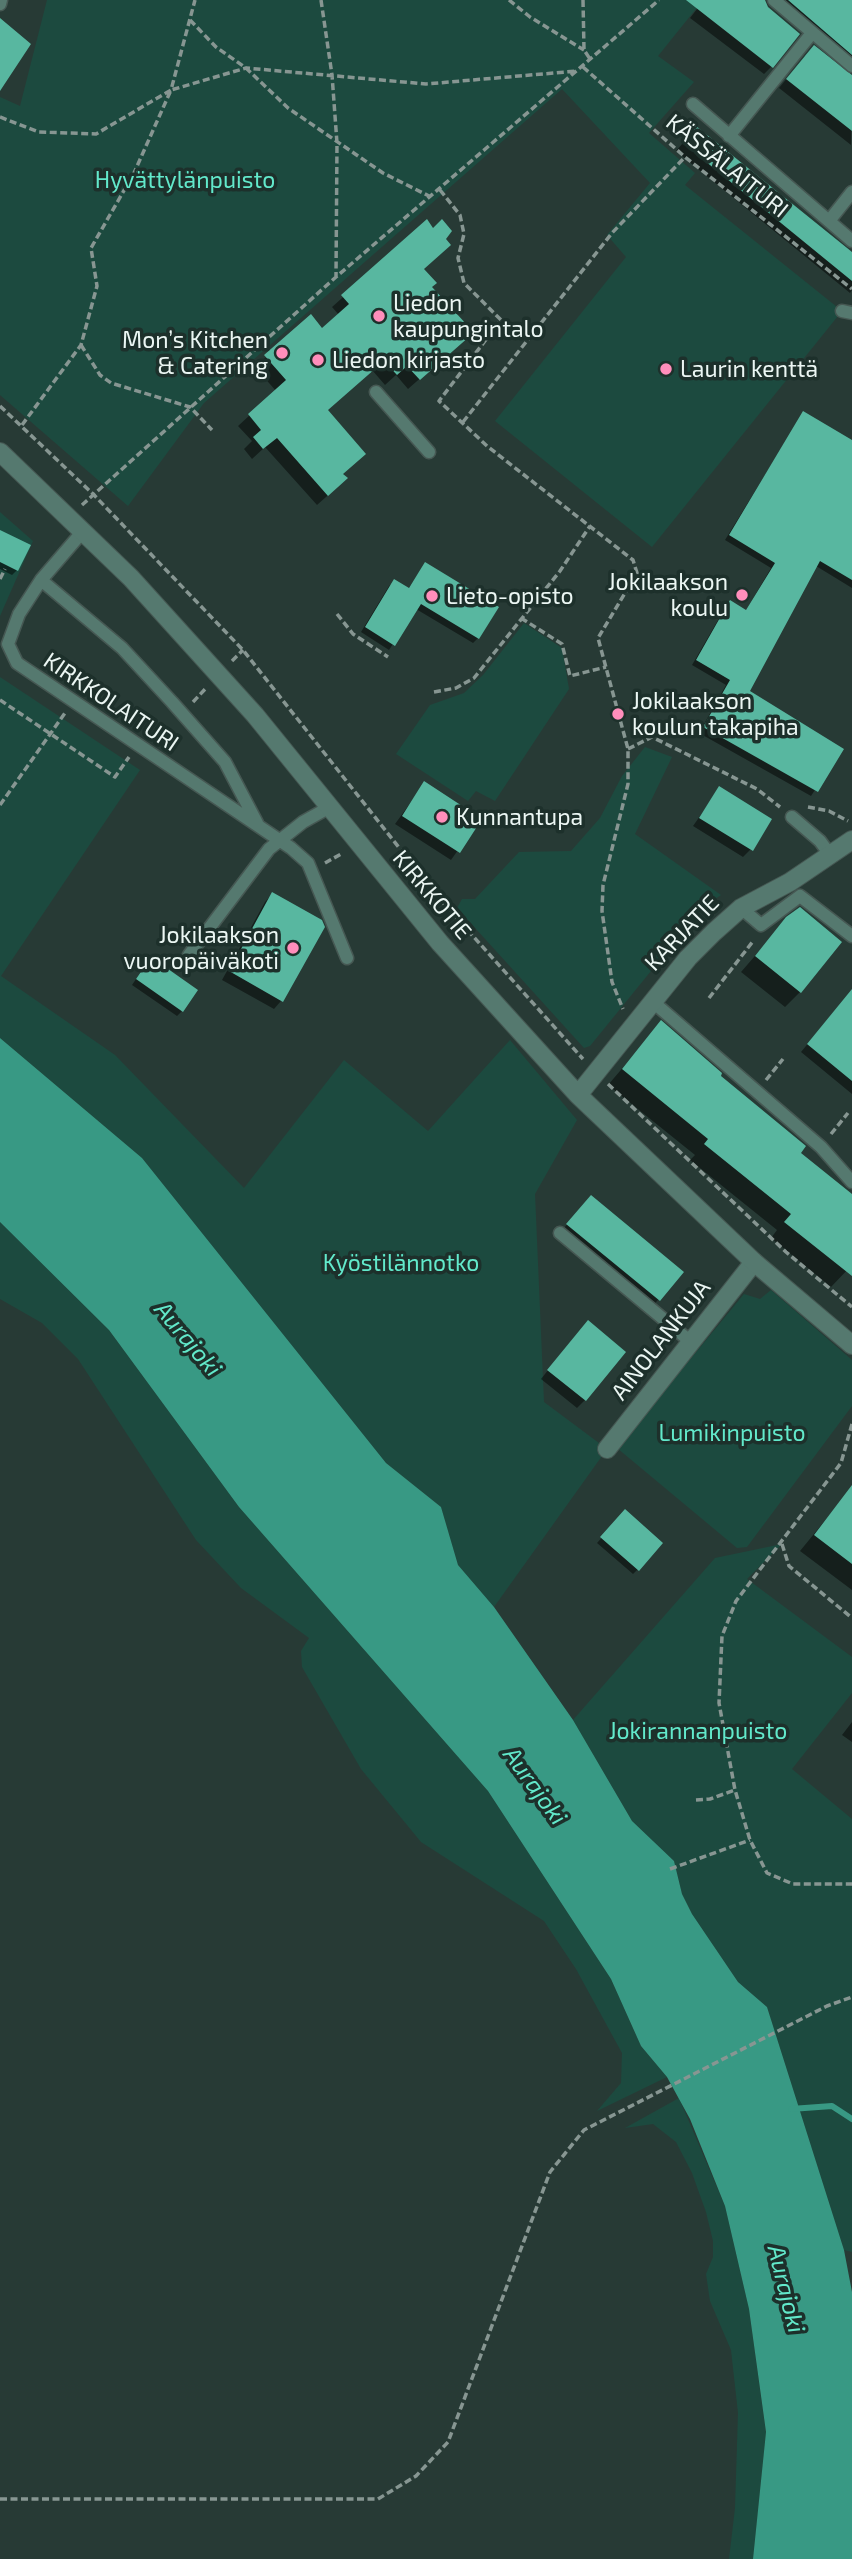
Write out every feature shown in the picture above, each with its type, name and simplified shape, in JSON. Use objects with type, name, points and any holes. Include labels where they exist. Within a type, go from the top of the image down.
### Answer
[{"type":"street","name":"KIRKKOTIE","points":[[0,452],[70,516],[131,578],[255,715],[439,943],[578,1095],[754,1262],[852,1345]]},
{"type":"street","name":"KARJATIE","points":[[578,1095],[595,1070],[688,958],[741,908],[831,856],[852,840]]},
{"type":"street","name":"AINOLANKUJA","points":[[607,1449],[754,1262]]},
{"type":"lane","points":[[774,0],[852,66]]},
{"type":"lane","points":[[729,136],[812,33]]},
{"type":"lane","points":[[692,104],[852,241]]},
{"type":"lane","points":[[829,222],[852,192]]},
{"type":"lane","points":[[376,392],[429,452]]},
{"type":"lane","name":"KIRKKOLAITURI","points":[[83,530],[41,580],[19,614],[8,643],[17,663],[72,703],[280,840],[308,863],[347,958]]},
{"type":"lane","points":[[41,580],[122,648],[225,762],[260,827]]},
{"type":"lane","points":[[189,955],[269,849],[328,808]]},
{"type":"lane","points":[[792,817],[820,841],[831,856]]},
{"type":"lane","points":[[741,908],[761,925],[800,895],[852,936]]},
{"type":"lane","points":[[652,1001],[821,1147],[852,1182]]},
{"type":"lane","points":[[559,1233],[691,1342]]},
{"type":"path","points":[[22,425],[81,345],[97,286],[91,248],[134,173],[171,90],[195,0]]},
{"type":"path","points":[[321,0],[332,75],[337,143],[336,277]]},
{"type":"path","points":[[509,0],[538,23],[584,50],[590,60]]},
{"type":"path","points":[[583,0],[584,50]]},
{"type":"path","points":[[70,516],[336,277],[659,0]]},
{"type":"path","points":[[190,20],[216,47],[246,68],[288,108],[383,173],[431,197]]},
{"type":"path","name":"KÄSSÄLAITURI","points":[[583,67],[685,157],[852,289]]},
{"type":"path","points":[[0,117],[39,132],[96,134],[171,90],[246,68],[426,84],[577,71]]},
{"type":"path","points":[[463,422],[612,233],[685,157]]},
{"type":"path","points":[[440,190],[460,215],[464,234],[458,258],[464,283],[501,320],[439,401],[487,446],[633,559],[637,572],[598,638],[628,749],[628,784],[603,885],[602,911],[612,982],[625,1015]]},
{"type":"path","points":[[81,345],[100,375],[111,383],[190,407],[212,430]]},
{"type":"path","points":[[0,406],[93,494],[243,650],[438,897],[595,1070],[786,1252],[852,1307]]},
{"type":"path","points":[[434,692],[456,688],[474,678],[560,571],[590,526]]},
{"type":"path","points":[[0,579],[5,569]]},
{"type":"path","points":[[337,614],[353,634],[388,657]]},
{"type":"path","points":[[521,618],[562,644],[570,676],[606,667]]},
{"type":"path","points":[[226,668],[243,650]]},
{"type":"path","points":[[182,714],[211,684]]},
{"type":"path","points":[[0,700],[115,777],[137,746]]},
{"type":"path","points":[[0,805],[72,703]]},
{"type":"path","points":[[628,749],[652,737],[757,789],[792,817],[804,806],[830,811],[848,821]]},
{"type":"path","points":[[709,998],[757,936],[761,925]]},
{"type":"path","points":[[758,1090],[783,1059]]},
{"type":"path","points":[[821,1147],[848,1113]]},
{"type":"path","points":[[852,1424],[841,1463],[736,1601],[722,1636],[719,1703],[735,1790],[750,1840],[767,1873],[793,1884],[852,1884]]},
{"type":"path","points":[[782,1544],[789,1566],[852,1618]]},
{"type":"path","points":[[696,1800],[710,1799],[735,1790]]},
{"type":"path","points":[[670,1870],[750,1840]]},
{"type":"path","points":[[0,2499],[379,2499],[407,2482],[448,2442],[550,2172],[584,2130],[776,2032],[852,1997]]},
{"type":"green space","name":"Hyvättylänpuisto","points":[[47,0],[703,0],[658,56],[694,82],[649,133],[695,173],[685,185],[842,311],[652,547],[495,421],[626,257],[607,235],[650,183],[562,89],[204,403],[128,506],[0,395],[0,97],[20,106]]},
{"type":"green space","points":[[0,512],[33,541],[0,616]]},
{"type":"green space","points":[[524,623],[562,648],[569,689],[495,801],[476,791],[468,801],[396,754],[430,705],[464,693],[483,675]]},
{"type":"green space","name":"Kyöstilännotko","points":[[0,677],[140,770],[1,976],[115,1055],[244,1188],[344,1060],[428,1131],[510,1040],[577,1120],[535,1194],[544,1402],[607,1449],[494,1607],[458,1565],[441,1507],[386,1463],[142,1158],[0,1038]]},
{"type":"green space","points":[[645,747],[672,757],[635,834],[721,895],[703,907],[590,1046],[584,1048],[457,908],[462,899],[475,899],[519,852],[571,851],[600,818],[622,776]]},
{"type":"green space","points":[[0,1222],[109,1330],[239,1507],[488,1791],[611,1979],[641,2046],[667,2077],[597,2111],[621,2083],[622,2053],[576,1969],[544,1921],[421,1842],[361,1769],[302,1667],[301,1651],[309,1638],[241,1588],[196,1540],[78,1359],[42,1323],[0,1299]]},
{"type":"green space","name":"Lumikinpuisto","points":[[771,1290],[852,1360],[852,1406],[747,1547],[737,1548],[617,1448],[744,1294],[760,1299]]},
{"type":"green space","name":"Jokirannanpuisto","points":[[782,1544],[747,1579],[852,1657],[852,1693],[792,1769],[852,1819],[852,2252],[844,2250],[767,2007],[738,1982],[692,1914],[682,1894],[674,1861],[632,1821],[573,1720],[715,1558]]},
{"type":"green space","points":[[679,2098],[725,2206],[749,2309],[766,2433],[753,2559],[729,2559],[735,2508],[738,2413],[731,2350],[710,2301],[706,2274],[713,2257],[713,2241],[706,2212],[692,2173],[676,2142],[653,2124],[625,2128]]},
{"type":"water","name":"Aurajoki","points":[[0,1038],[142,1158],[386,1463],[441,1507],[458,1565],[494,1607],[573,1720],[632,1821],[674,1861],[682,1894],[692,1914],[738,1982],[767,2007],[844,2250],[852,2292],[852,2559],[753,2559],[766,2432],[749,2309],[725,2206],[690,2119],[667,2077],[641,2046],[611,1979],[488,1791],[239,1507],[109,1330],[0,1222]]},
{"type":"building","points":[[686,0],[765,0],[768,7],[800,34],[773,68]]},
{"type":"building","points":[[788,0],[852,0],[852,55]]},
{"type":"building","points":[[0,18],[31,44],[0,91]]},
{"type":"building","points":[[814,45],[852,75],[852,131],[786,79]]},
{"type":"building","points":[[696,126],[852,252],[852,281],[683,143]]},
{"type":"building","name":"Liedon kirjasto","points":[[427,219],[433,228],[442,219],[452,231],[446,239],[451,245],[424,269],[437,283],[432,287],[468,326],[464,329],[470,336],[420,380],[407,366],[397,375],[384,361],[328,410],[366,454],[343,474],[348,478],[328,496],[277,438],[263,449],[253,437],[261,430],[248,414],[286,380],[264,355],[311,314],[322,328],[349,304],[341,295]]},
{"type":"building","points":[[803,411],[852,440],[852,580],[820,561],[750,691],[844,749],[818,792],[703,727],[730,680],[696,660],[730,600],[746,610],[775,563],[729,535]]},
{"type":"building","points":[[0,530],[31,545],[18,571],[0,562]]},
{"type":"building","name":"Lieto-opisto","points":[[425,562],[499,607],[479,639],[421,604],[395,646],[365,627],[394,579],[409,588]]},
{"type":"building","name":"Kunnantupa","points":[[424,781],[482,819],[460,853],[402,816]]},
{"type":"building","points":[[719,786],[772,819],[753,851],[699,818]]},
{"type":"building","name":"Jokilaakson vuoropäiväkoti","points":[[272,892],[322,920],[325,927],[283,1002],[229,971]]},
{"type":"building","points":[[800,907],[842,942],[801,993],[755,956],[786,917]]},
{"type":"building","points":[[151,957],[198,990],[183,1012],[136,979]]},
{"type":"building","points":[[852,989],[852,1081],[807,1044]]},
{"type":"building","points":[[661,1020],[722,1073],[721,1076],[806,1146],[801,1153],[852,1194],[852,1276],[784,1222],[791,1214],[704,1144],[708,1139],[622,1069]]},
{"type":"building","points":[[591,1195],[684,1272],[660,1301],[566,1224]]},
{"type":"building","points":[[588,1320],[626,1352],[586,1401],[547,1370]]},
{"type":"building","points":[[852,1485],[852,1564],[814,1535]]},
{"type":"building","points":[[625,1509],[663,1543],[639,1571],[600,1537]]},
{"type":"waterway","points":[[791,2109],[832,2106],[852,2119]]},
{"type":"place","name":"Liedon kaupungintalo","points":[[379,316]]},
{"type":"place","name":"Mon’s Kitchen & Catering","points":[[282,353]]},
{"type":"place","name":"Liedon kirjasto","points":[[318,360]]},
{"type":"place","name":"Laurin kenttä","points":[[666,369]]},
{"type":"place","name":"Jokilaakson koulu","points":[[742,595]]},
{"type":"place","name":"Lieto-opisto","points":[[432,596]]},
{"type":"place","name":"Jokilaakson koulun takapiha","points":[[618,714]]},
{"type":"place","name":"Kunnantupa","points":[[442,817]]},
{"type":"place","name":"Jokilaakson vuoropäiväkoti","points":[[293,948]]}]
